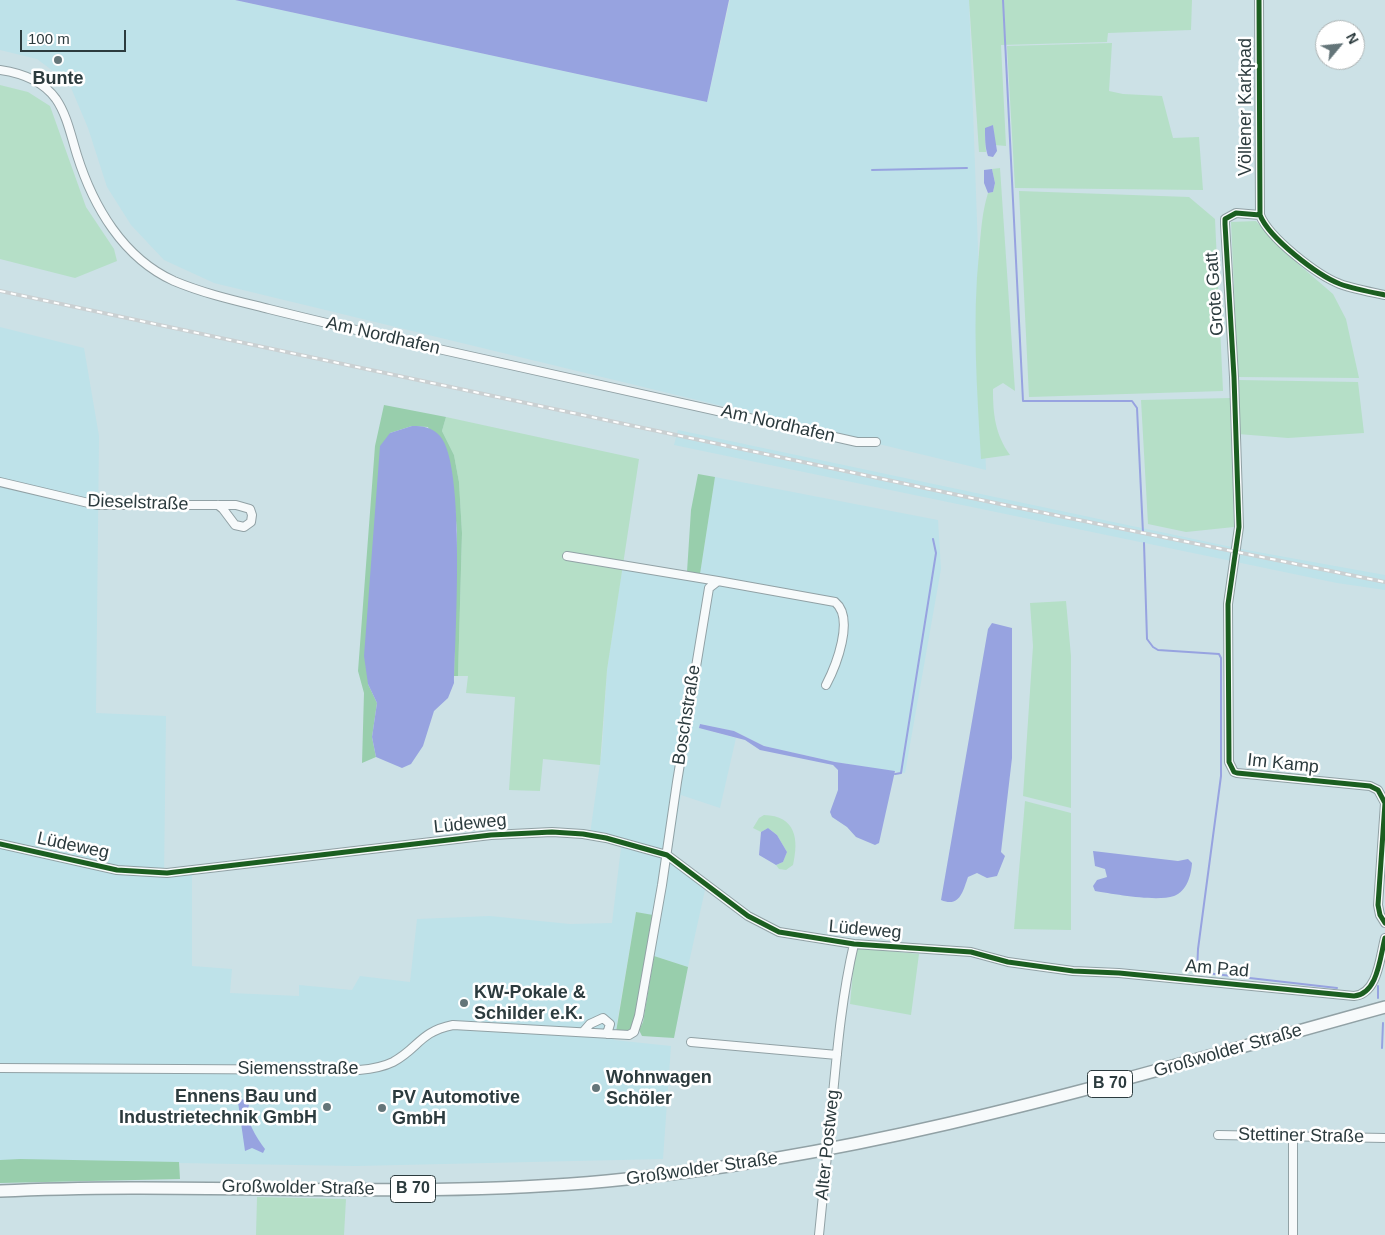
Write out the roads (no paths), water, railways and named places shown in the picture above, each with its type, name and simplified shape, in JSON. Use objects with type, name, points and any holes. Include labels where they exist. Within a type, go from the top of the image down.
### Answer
[{"type":"main road","name":"Großwolder Straße","points":[[0,1191],[137,1186],[451,1189],[555,1185],[676,1174],[828,1151],[944,1126],[1137,1077],[1385,1007]]},
{"type":"street","name":"Völlener Karkpad","points":[[1260,0],[1260,215]]},
{"type":"street","name":"Am Nordhafen","points":[[0,70],[27,76],[42,85],[56,98],[67,120],[85,179],[109,226],[133,253],[152,268],[173,280],[208,293],[402,341],[857,442],[876,442]]},
{"type":"street","name":"Grote Gatt","points":[[1236,558],[1239,527],[1238,462],[1225,219],[1231,215],[1260,215]]},
{"type":"street","points":[[1260,215],[1269,231],[1328,278],[1341,284],[1385,295]]},
{"type":"street","name":"Dieselstraße","points":[[0,482],[97,505],[218,506]]},
{"type":"street","points":[[567,556],[835,602],[840,606],[844,620],[836,666],[826,685]]},
{"type":"street","name":"Im Kamp","points":[[1236,558],[1228,604],[1230,768],[1237,773],[1370,786],[1378,790],[1385,804],[1378,905],[1380,915],[1385,923]]},
{"type":"street","name":"Boschstraße","points":[[667,855],[709,588],[718,581]]},
{"type":"street","name":"Lüdeweg","points":[[0,844],[117,870],[167,873],[523,833],[552,832],[606,838],[667,855],[748,916],[769,929],[799,936],[854,944],[971,952],[1008,962]]},
{"type":"street","name":"Siemensstraße","points":[[0,1068],[359,1070],[377,1068],[393,1062],[404,1055],[424,1035],[452,1024],[629,1035],[638,1026],[667,855]]},
{"type":"street","name":"Am Pad","points":[[1008,962],[1074,971],[1119,973],[1354,996],[1364,994],[1372,986],[1385,938]]},
{"type":"street","name":"Alter Postweg","points":[[819,1235],[837,1055],[854,944]]},
{"type":"street","points":[[583,1032],[590,1024],[603,1018],[610,1024],[607,1034]]},
{"type":"street","points":[[690,1042],[837,1055]]},
{"type":"street","name":"Stettiner Straße","points":[[1218,1135],[1385,1138]]},
{"type":"street","points":[[1293,1136],[1293,1235]]},
{"type":"water","points":[[235,0],[729,0],[707,102]]},
{"type":"water","points":[[993,125],[997,151],[993,157],[988,156],[987,153],[985,128]]},
{"type":"water","points":[[992,169],[995,183],[993,192],[988,193],[984,183],[984,170]]},
{"type":"water","points":[[412,426],[420,426],[437,433],[448,453],[453,480],[456,515],[456,630],[454,683],[448,698],[434,711],[423,746],[411,764],[402,768],[376,757],[372,737],[377,703],[368,684],[364,656],[380,446],[390,433]]},
{"type":"water","points":[[992,623],[1012,628],[1012,758],[1001,852],[1005,856],[997,876],[987,878],[977,873],[968,877],[960,897],[953,902],[947,902],[941,900],[988,629]]},
{"type":"water","points":[[700,724],[734,731],[764,746],[835,762],[895,771],[879,843],[875,845],[856,837],[847,827],[832,817],[830,812],[838,790],[838,770],[833,765],[760,750],[745,740],[699,728]]},
{"type":"water","points":[[768,828],[777,835],[787,852],[783,862],[776,865],[759,855],[761,832]]},
{"type":"water","points":[[1093,851],[1178,861],[1188,859],[1192,863],[1191,873],[1182,891],[1166,898],[1135,897],[1095,891],[1093,886],[1097,880],[1107,877],[1105,869],[1095,866]]},
{"type":"water","points":[[240,1099],[246,1100],[249,1105],[248,1116],[255,1134],[265,1149],[263,1153],[252,1148],[245,1151],[238,1102]]},
{"type":"waterway","points":[[1003,0],[1023,401],[1132,401],[1137,408],[1143,533]]},
{"type":"waterway","points":[[872,170],[967,168]]},
{"type":"waterway","points":[[895,774],[901,773],[936,553],[933,539]]},
{"type":"waterway","points":[[1144,543],[1147,639],[1158,650],[1219,654],[1221,658],[1221,776],[1198,949],[1197,972],[1337,988]]},
{"type":"waterway","points":[[1378,986],[1378,998]]},
{"type":"waterway","points":[[1382,1048],[1383,1023]]},
{"type":"railway","points":[[0,291],[1000,504],[1385,582]]},
{"type":"place","name":"Bunte","points":[[58,60]]},
{"type":"place","name":"KW-Pokale & Schilder e.K.","points":[[464,1003]]},
{"type":"place","name":"Wohnwagen Schöler","points":[[596,1088]]},
{"type":"place","name":"Ennens Bau und Industrietechnik GmbH","points":[[327,1107]]},
{"type":"place","name":"PV Automotive GmbH","points":[[382,1108]]}]
